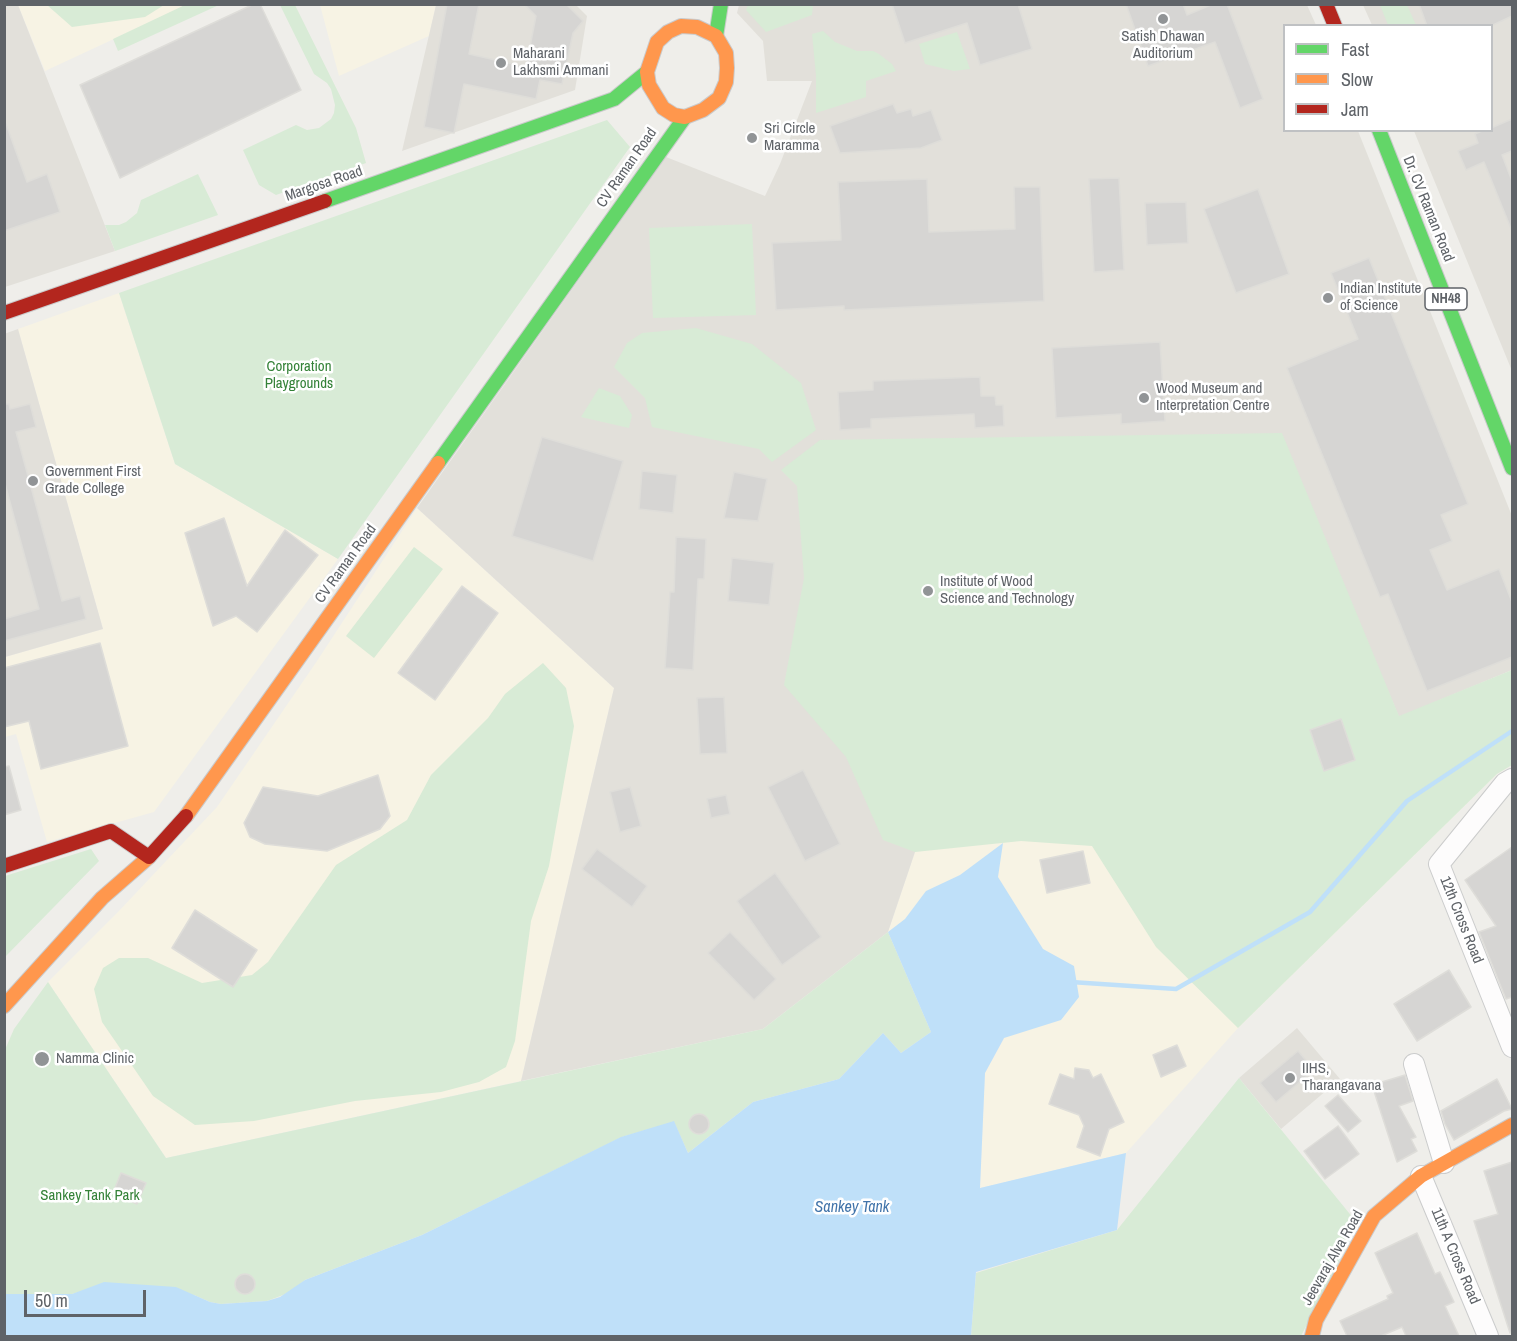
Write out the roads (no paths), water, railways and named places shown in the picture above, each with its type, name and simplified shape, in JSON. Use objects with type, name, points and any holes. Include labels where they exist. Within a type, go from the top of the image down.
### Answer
[{"type":"main road","points":[[716,36],[721,4]]},
{"type":"main road","points":[[1326,4],[1334,24]]},
{"type":"main road","points":[[684,20],[716,36],[726,53],[726,82],[718,98],[703,110],[685,117],[662,114],[649,85],[647,72],[657,42],[684,20]]},
{"type":"main road","name":"Margosa Road","points":[[4,313],[589,109],[614,99],[647,72]]},
{"type":"main road","name":"CV Raman Road","points":[[4,1006],[102,898],[145,854],[179,825],[685,117]]},
{"type":"main road","name":"Dr. CV Raman Road","points":[[1380,132],[1512,468]]},
{"type":"main road","name":"Dr. CV Raman Road","points":[[1394,132],[1419,195]]},
{"type":"main road","name":"CV Raman Road","points":[[4,990],[108,875],[145,854],[471,399],[633,167]]},
{"type":"main road","points":[[4,866],[111,831],[145,854]]},
{"type":"main road","name":"Jeevaraj Alva Road","points":[[1317,1331],[1374,1216],[1421,1176],[1512,1125]]},
{"type":"street","name":"12th Cross Road","points":[[1512,779],[1505,783],[1439,864],[1512,1047]]},
{"type":"street","points":[[1414,1064],[1444,1163]]},
{"type":"street","name":"11th A Cross Road","points":[[1421,1176],[1488,1336]]},
{"type":"water","name":"Sankey Tank","points":[[1003,843],[998,877],[1043,949],[1074,966],[1079,997],[1061,1020],[1004,1038],[985,1073],[980,1188],[1126,1153],[1117,1230],[976,1272],[971,1336],[5,1336],[5,1294],[72,1294],[104,1282],[176,1287],[210,1302],[221,1304],[267,1301],[280,1297],[305,1280],[422,1235],[621,1137],[674,1121],[688,1153],[753,1102],[839,1079],[883,1033],[901,1053],[931,1032],[888,932],[905,919],[926,891],[960,875]]},
{"type":"waterway","points":[[1071,982],[1176,989],[1310,912],[1407,801],[1512,731]]},
{"type":"place","name":"Satish Dhawan Auditorium","points":[[1163,19]]},
{"type":"place","name":"Maharani Lakhsmi Ammani","points":[[501,63]]},
{"type":"place","name":"Sri Circle Maramma","points":[[752,138]]},
{"type":"place","name":"Indian Institute of Science","points":[[1328,298]]},
{"type":"place","name":"Wood Museum and Interpretation Centre","points":[[1144,398]]},
{"type":"place","name":"Government First Grade College","points":[[33,481]]},
{"type":"place","name":"Institute of Wood Science and Technology","points":[[928,591]]},
{"type":"place","name":"Namma Clinic","points":[[42,1059]]},
{"type":"place","name":"IIHS, Tharangavana","points":[[1290,1078]]},
{"type":"park label","name":"Corporation Playgrounds","points":[[299,376]]},
{"type":"park label","name":"Sankey Tank Park","points":[[90,1196]]}]
